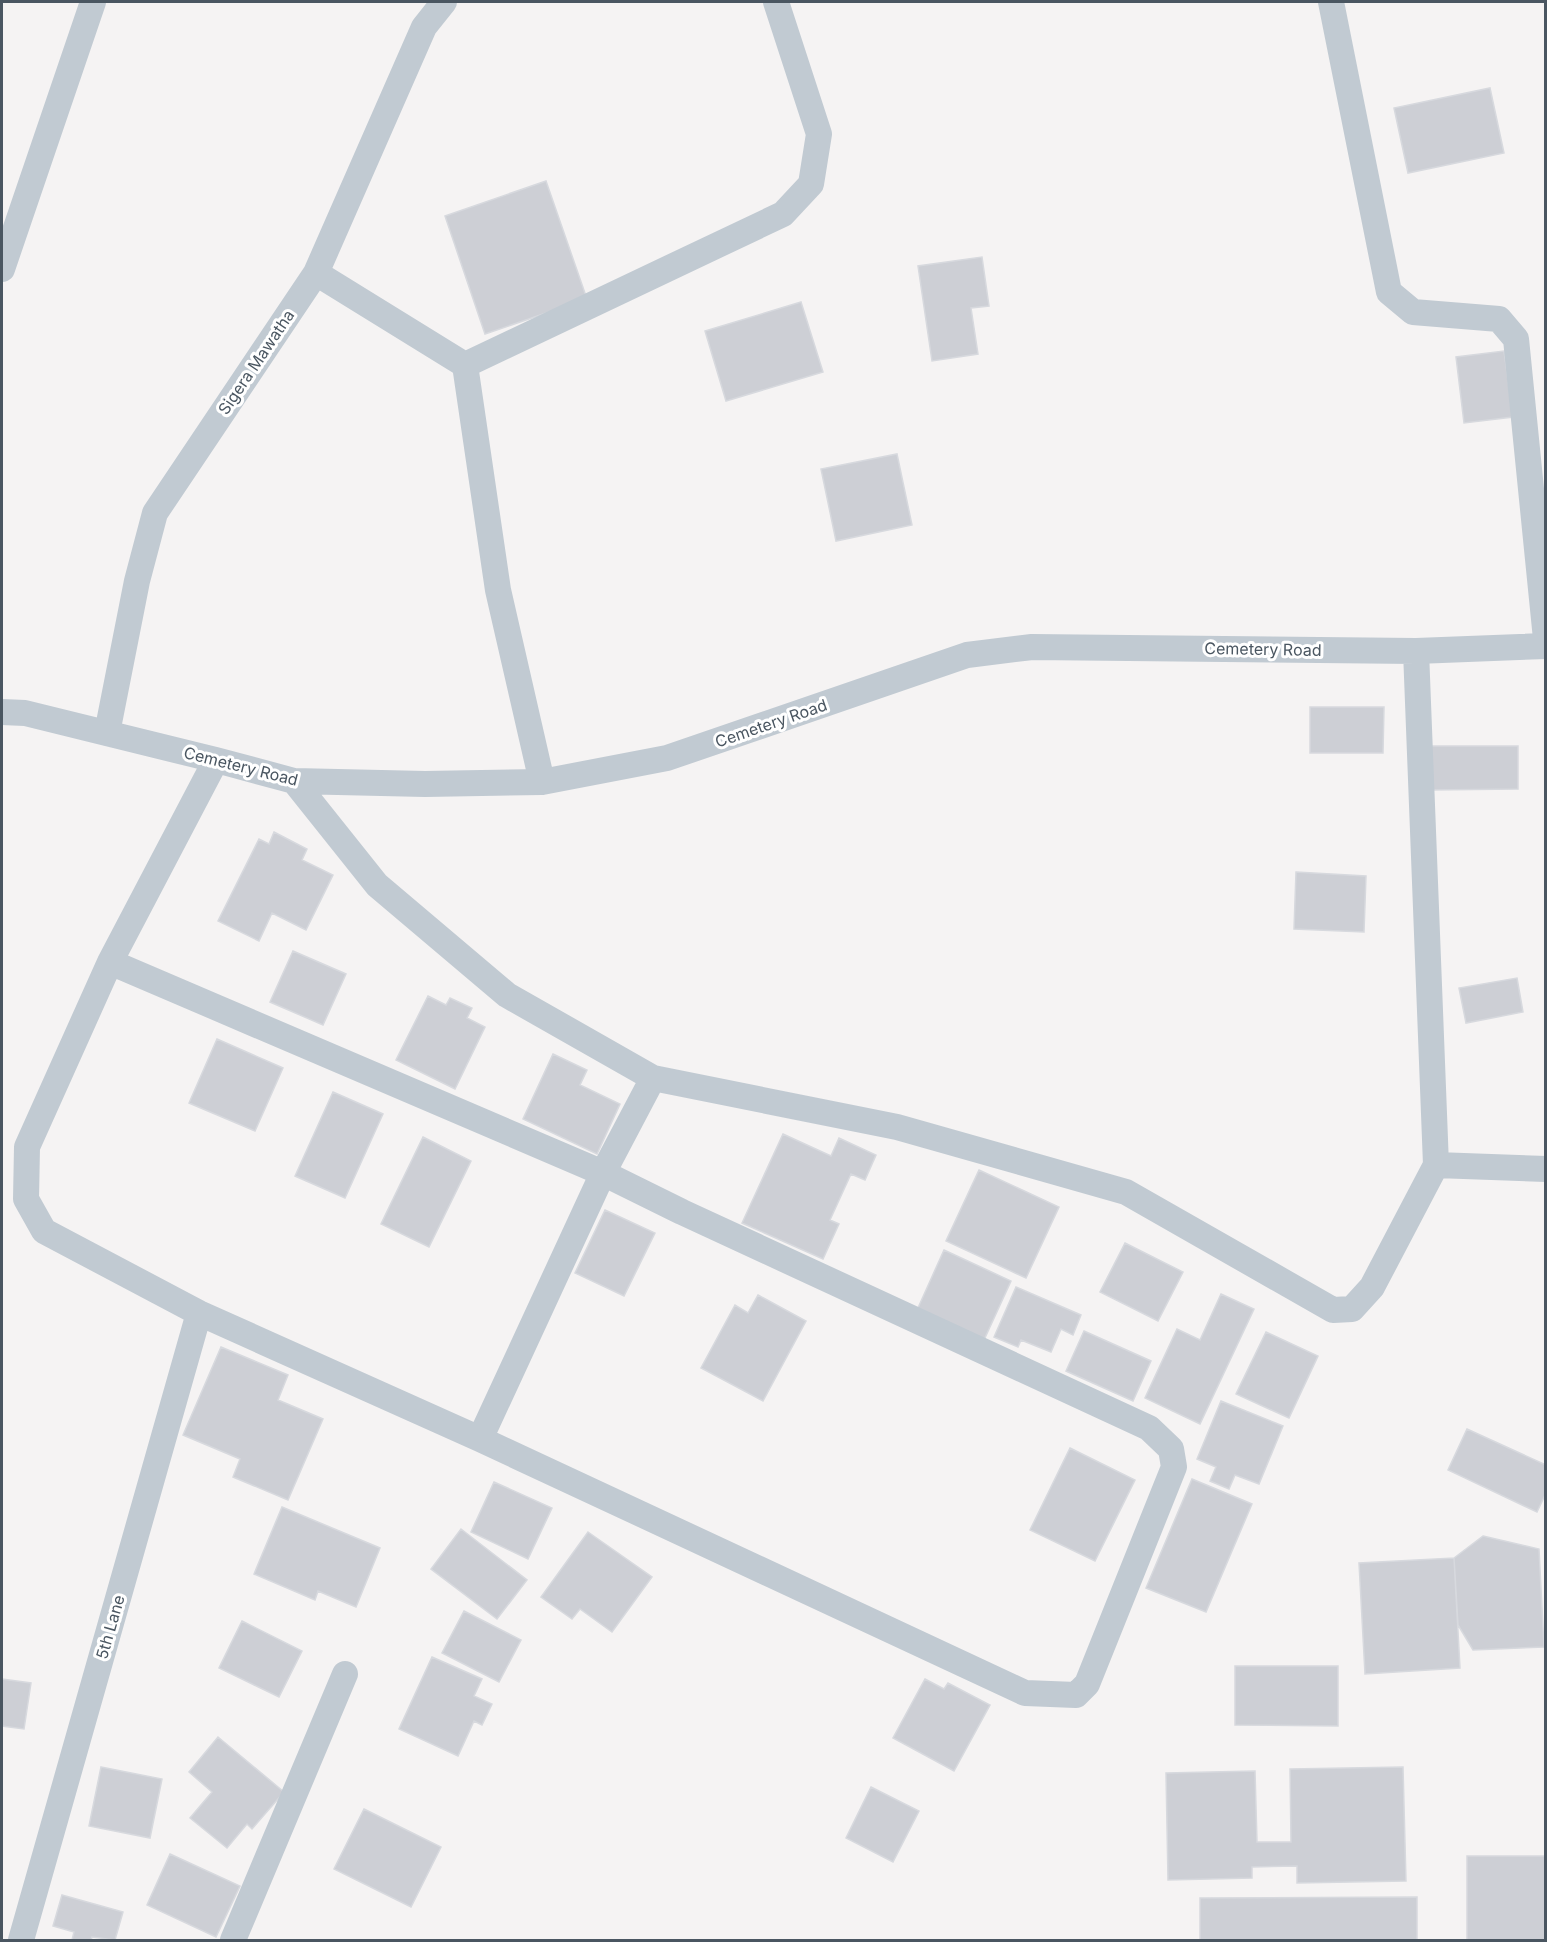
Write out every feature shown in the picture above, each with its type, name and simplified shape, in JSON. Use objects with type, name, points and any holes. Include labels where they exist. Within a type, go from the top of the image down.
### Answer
[{"type":"street","points":[[2,269],[93,2]]},
{"type":"street","name":"Sigera Mawatha","points":[[107,733],[137,581],[155,513],[316,273],[424,27],[444,2]]},
{"type":"street","points":[[465,365],[783,214],[811,183],[819,134],[776,2]]},
{"type":"street","points":[[1331,2],[1389,292],[1413,312],[1498,319],[1516,339],[1545,639]]},
{"type":"street","points":[[316,273],[465,365],[498,590],[542,782]]},
{"type":"street","name":"Cemetery Road","points":[[2,712],[25,712],[294,782],[425,784],[542,782],[668,758],[966,655],[1032,647],[1416,651],[1545,646]]},
{"type":"street","points":[[294,782],[377,885],[507,996],[653,1078],[897,1127],[1126,1192],[1333,1310],[1352,1309],[1372,1287],[1436,1165],[1416,651]]},
{"type":"street","points":[[110,962],[603,1173],[682,1212],[1149,1428],[1172,1449],[1174,1467],[1087,1684],[1076,1695],[1025,1693],[480,1439],[199,1313],[44,1231],[26,1199],[27,1147],[110,962],[216,760]]},
{"type":"street","points":[[480,1439],[603,1173],[653,1078]]},
{"type":"street","points":[[1436,1165],[1545,1169]]},
{"type":"street","name":"5th Lane","points":[[21,1941],[199,1313]]},
{"type":"street","points":[[232,1941],[345,1674]]},
{"type":"building","points":[[1490,88],[1504,153],[1408,173],[1394,108]]},
{"type":"building","points":[[546,181],[587,299],[485,334],[445,216]]},
{"type":"building","points":[[982,257],[989,306],[971,308],[978,354],[932,361],[918,266]]},
{"type":"building","points":[[801,302],[823,372],[726,401],[705,331]]},
{"type":"building","points":[[1504,351],[1513,417],[1464,423],[1456,357]]},
{"type":"building","points":[[897,454],[912,525],[836,541],[821,469]]},
{"type":"building","points":[[1310,707],[1384,707],[1383,753],[1310,753]]},
{"type":"building","points":[[1430,746],[1518,746],[1518,789],[1430,790]]},
{"type":"building","points":[[274,832],[307,849],[302,860],[333,875],[306,930],[272,913],[259,941],[218,921],[259,839],[269,844]]},
{"type":"building","points":[[1296,872],[1366,876],[1364,932],[1294,929]]},
{"type":"building","points":[[293,951],[346,974],[323,1025],[270,1002]]},
{"type":"building","points":[[1517,978],[1523,1012],[1466,1023],[1459,988]]},
{"type":"building","points":[[428,996],[446,1005],[450,998],[472,1008],[467,1018],[485,1027],[455,1089],[396,1060]]},
{"type":"building","points":[[217,1039],[283,1068],[255,1131],[189,1103]]},
{"type":"building","points":[[553,1054],[587,1070],[580,1085],[620,1104],[597,1154],[523,1119]]},
{"type":"building","points":[[333,1092],[383,1114],[345,1198],[295,1176]]},
{"type":"building","points":[[783,1134],[831,1156],[839,1138],[876,1155],[865,1180],[851,1174],[830,1220],[839,1224],[823,1259],[742,1223]]},
{"type":"building","points":[[423,1137],[471,1161],[429,1247],[381,1224]]},
{"type":"building","points":[[979,1170],[1059,1207],[1026,1278],[946,1241]]},
{"type":"building","points":[[605,1210],[655,1233],[624,1296],[575,1273]]},
{"type":"building","points":[[1125,1243],[1183,1272],[1158,1321],[1100,1292]]},
{"type":"building","points":[[944,1250],[1011,1281],[984,1340],[917,1310]]},
{"type":"building","points":[[1016,1287],[1081,1315],[1073,1335],[1061,1329],[1051,1352],[1021,1340],[1018,1347],[994,1337]]},
{"type":"building","points":[[1221,1294],[1254,1309],[1200,1424],[1145,1398],[1177,1329],[1200,1340]]},
{"type":"building","points":[[758,1295],[806,1321],[763,1401],[701,1368],[735,1305],[748,1313]]},
{"type":"building","points":[[1084,1331],[1151,1361],[1133,1401],[1066,1371]]},
{"type":"building","points":[[1266,1332],[1318,1356],[1289,1418],[1236,1394]]},
{"type":"building","points":[[221,1347],[288,1375],[278,1400],[323,1419],[288,1500],[233,1477],[240,1459],[183,1435]]},
{"type":"building","points":[[1221,1401],[1283,1426],[1259,1484],[1235,1475],[1229,1489],[1210,1481],[1216,1467],[1197,1459]]},
{"type":"building","points":[[1467,1429],[1546,1465],[1546,1493],[1537,1512],[1448,1470]]},
{"type":"building","points":[[1070,1448],[1135,1480],[1095,1561],[1030,1530]]},
{"type":"building","points":[[1192,1479],[1252,1504],[1206,1612],[1146,1588]]},
{"type":"building","points":[[494,1482],[552,1508],[528,1559],[471,1532]]},
{"type":"building","points":[[282,1507],[380,1548],[356,1607],[318,1591],[315,1600],[254,1574]]},
{"type":"building","points":[[461,1529],[527,1580],[497,1619],[431,1569]]},
{"type":"building","points":[[588,1532],[652,1577],[612,1632],[580,1609],[572,1619],[541,1597]]},
{"type":"building","points":[[1483,1536],[1539,1549],[1544,1647],[1473,1650],[1458,1625],[1454,1558]]},
{"type":"building","points":[[1454,1558],[1460,1668],[1365,1674],[1359,1563]]},
{"type":"building","points":[[464,1611],[521,1640],[499,1682],[442,1653]]},
{"type":"building","points":[[242,1621],[302,1651],[279,1697],[219,1668]]},
{"type":"building","points":[[432,1657],[482,1679],[474,1696],[492,1704],[482,1725],[474,1721],[458,1756],[399,1729]]},
{"type":"building","points":[[1235,1666],[1338,1666],[1338,1726],[1235,1725]]},
{"type":"building","points":[[2,1679],[31,1683],[24,1729],[2,1726]]},
{"type":"building","points":[[925,1679],[944,1689],[948,1683],[990,1705],[954,1771],[893,1738]]},
{"type":"building","points":[[218,1737],[284,1792],[252,1829],[247,1824],[227,1848],[190,1818],[212,1792],[189,1772]]},
{"type":"building","points":[[101,1767],[162,1779],[150,1838],[89,1826]]},
{"type":"building","points":[[1403,1767],[1406,1881],[1297,1883],[1297,1866],[1252,1867],[1252,1878],[1168,1880],[1166,1773],[1255,1771],[1257,1842],[1291,1842],[1290,1769]]},
{"type":"building","points":[[871,1787],[919,1811],[893,1862],[846,1838]]},
{"type":"building","points":[[364,1809],[441,1847],[411,1907],[334,1869]]},
{"type":"building","points":[[170,1854],[240,1886],[216,1937],[147,1905]]},
{"type":"building","points":[[1467,1856],[1546,1856],[1546,1940],[1467,1940]]},
{"type":"building","points":[[62,1895],[123,1912],[115,1940],[92,1937],[91,1940],[72,1940],[74,1932],[53,1926]]},
{"type":"building","points":[[1417,1897],[1417,1940],[1200,1940],[1200,1898]]}]
